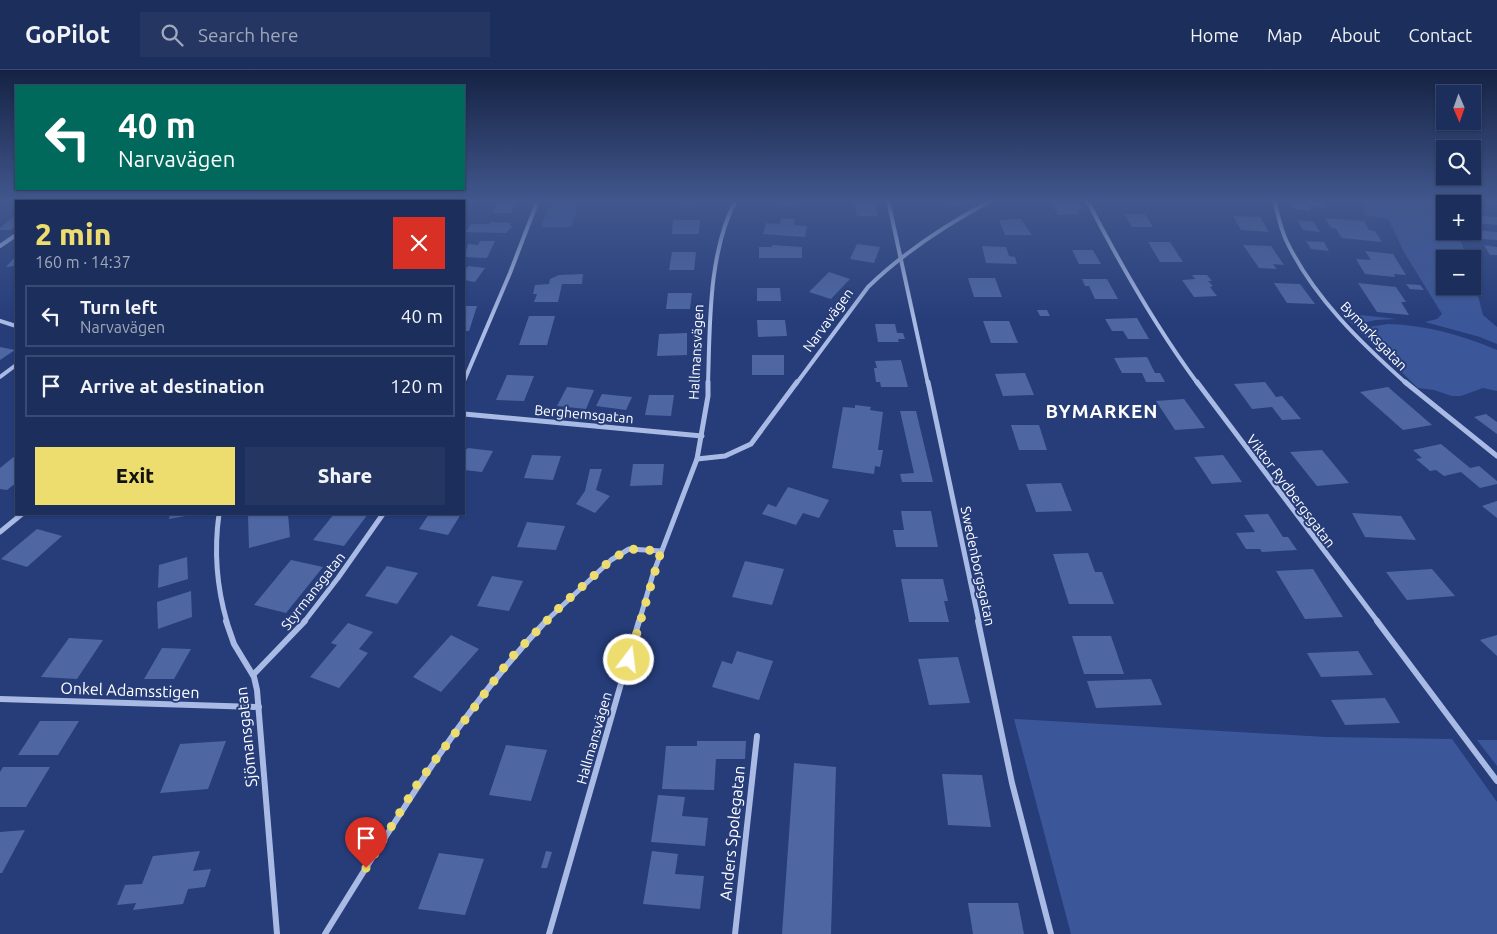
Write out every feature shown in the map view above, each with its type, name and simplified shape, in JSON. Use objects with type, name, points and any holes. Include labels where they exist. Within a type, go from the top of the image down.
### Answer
[{"type":"street","points":[[465,379],[523,240]]},
{"type":"street","name":"Hallmansvägen","points":[[549,934],[642,610],[661,551],[697,459],[709,384],[711,299],[717,258],[722,240]]},
{"type":"street","name":"Swedenborgsgatan","points":[[897,240],[970,577],[1012,783],[1051,934]]},
{"type":"street","name":"Narvavägen","points":[[697,459],[717,458],[736,454],[751,444],[868,287],[900,256],[923,240]]},
{"type":"street","name":"Viktor Rydbergsgatan","points":[[1108,240],[1172,349],[1497,781]]},
{"type":"street","name":"Bymarksgatan","points":[[1287,240],[1301,268],[1346,325],[1412,390],[1497,456]]},
{"type":"street","points":[[0,321],[15,326]]},
{"type":"street","points":[[0,377],[15,367]]},
{"type":"street","name":"Berghemsgatan","points":[[465,414],[702,436]]},
{"type":"street","points":[[0,532],[21,515]]},
{"type":"street","name":"Sjömansgatan","points":[[219,515],[217,571],[229,631],[240,656],[253,675],[259,707],[277,934]]},
{"type":"street","name":"Styrmansgatan","points":[[253,675],[274,657],[306,619],[349,563],[382,515]]},
{"type":"street","points":[[325,934],[416,786],[511,658],[561,606],[611,560],[629,549],[661,551]]},
{"type":"street","name":"Onkel Adamsstigen","points":[[0,699],[259,707]]},
{"type":"street","name":"Anders Spolegatan","points":[[735,934],[757,736]]},
{"type":"shaded area","points":[[1398,240],[1461,240],[1464,250],[1436,250],[1436,295],[1478,295],[1483,315],[1497,327],[1497,344],[1480,337],[1425,322],[1437,319],[1442,314]]},
{"type":"shaded area","points":[[1342,313],[1397,319],[1376,320],[1353,325]]},
{"type":"shaded area","points":[[1388,324],[1416,326],[1444,332],[1497,350],[1497,391],[1483,388],[1461,396],[1452,396],[1434,390],[1418,388],[1357,329]]},
{"type":"shaded area","points":[[1014,719],[1326,737],[1452,739],[1497,802],[1497,934],[1071,934]]},
{"type":"shaded area","points":[[1477,740],[1497,740],[1497,766]]},
{"type":"building","points":[[480,241],[495,241],[487,258],[465,257],[468,244],[478,245]]},
{"type":"building","points":[[1306,241],[1324,242],[1329,251],[1311,249]]},
{"type":"building","points":[[1148,242],[1170,242],[1183,262],[1160,262]]},
{"type":"building","points":[[857,244],[880,247],[874,263],[850,259]]},
{"type":"building","points":[[772,245],[802,247],[802,258],[759,258],[759,247],[772,247]]},
{"type":"building","points":[[1243,245],[1271,246],[1284,265],[1273,264],[1277,269],[1259,268]]},
{"type":"building","points":[[1484,245],[1497,247],[1497,255],[1490,255]]},
{"type":"building","points":[[982,246],[1006,247],[1009,256],[1015,257],[1017,264],[986,263]]},
{"type":"building","points":[[1072,250],[1093,250],[1101,264],[1079,264]]},
{"type":"building","points":[[1365,251],[1393,254],[1406,275],[1394,274],[1395,277],[1365,274],[1356,259],[1371,260]]},
{"type":"building","points":[[672,252],[696,252],[694,270],[669,270]]},
{"type":"building","points":[[15,257],[15,266],[6,267]]},
{"type":"building","points":[[468,266],[485,268],[475,282],[465,280],[465,270]]},
{"type":"building","points":[[829,272],[850,279],[831,299],[809,292]]},
{"type":"building","points":[[583,274],[582,284],[562,284],[558,302],[534,302],[537,294],[533,294],[535,285],[549,284],[550,279],[559,275]]},
{"type":"building","points":[[1192,275],[1207,275],[1212,281],[1208,281],[1213,286],[1210,287],[1217,296],[1194,297],[1182,280],[1195,279]]},
{"type":"building","points":[[968,278],[995,278],[1002,297],[974,297]]},
{"type":"building","points":[[1082,279],[1107,279],[1118,299],[1095,299],[1089,286],[1085,286]]},
{"type":"building","points":[[1274,283],[1300,284],[1315,304],[1287,303]]},
{"type":"building","points":[[1358,283],[1396,287],[1406,302],[1401,302],[1409,315],[1377,312]]},
{"type":"building","points":[[1406,284],[1420,285],[1424,290],[1410,289]]},
{"type":"building","points":[[757,288],[780,288],[781,301],[757,301]]},
{"type":"building","points":[[668,293],[692,293],[690,309],[666,309]]},
{"type":"building","points":[[465,306],[477,306],[469,331],[465,331]]},
{"type":"building","points":[[1037,310],[1047,310],[1050,316],[1040,316]]},
{"type":"building","points":[[529,316],[555,316],[547,345],[519,345]]},
{"type":"building","points":[[1137,318],[1149,339],[1128,339],[1123,331],[1112,331],[1105,319]]},
{"type":"building","points":[[757,320],[785,320],[787,336],[758,337]]},
{"type":"building","points":[[983,321],[1009,321],[1018,343],[991,343]]},
{"type":"building","points":[[875,324],[895,324],[897,333],[903,333],[905,339],[898,339],[899,342],[878,342]]},
{"type":"building","points":[[687,333],[687,355],[657,356],[659,334]]},
{"type":"building","points":[[0,347],[15,350],[0,360]]},
{"type":"building","points":[[752,355],[784,355],[784,375],[752,375]]},
{"type":"building","points":[[1147,357],[1155,373],[1160,373],[1165,382],[1146,382],[1142,373],[1122,373],[1114,358]]},
{"type":"building","points":[[901,360],[908,387],[881,387],[880,382],[876,382],[874,368],[877,368],[875,361]]},
{"type":"building","points":[[1025,373],[1034,395],[1003,396],[995,374]]},
{"type":"building","points":[[507,375],[534,376],[524,401],[496,400]]},
{"type":"building","points":[[1265,382],[1276,397],[1282,396],[1301,419],[1282,420],[1272,407],[1252,409],[1234,384]]},
{"type":"building","points":[[567,387],[594,390],[586,409],[557,406]]},
{"type":"building","points":[[1388,387],[1432,425],[1403,430],[1360,392]]},
{"type":"building","points":[[602,394],[632,397],[626,410],[596,406]]},
{"type":"building","points":[[649,395],[674,395],[671,416],[645,415]]},
{"type":"building","points":[[1184,399],[1205,428],[1175,430],[1156,401]]},
{"type":"building","points":[[855,405],[871,407],[870,410],[883,412],[878,450],[883,450],[880,467],[875,466],[874,474],[832,468],[843,407],[855,408]]},
{"type":"building","points":[[900,411],[916,411],[933,482],[902,482],[900,474],[914,473]]},
{"type":"building","points":[[1486,414],[1497,422],[1497,434],[1474,417]]},
{"type":"building","points":[[1011,425],[1039,425],[1047,450],[1019,450]]},
{"type":"building","points":[[1441,444],[1470,468],[1479,466],[1497,481],[1497,484],[1480,488],[1461,472],[1444,476],[1436,470],[1430,471],[1416,459],[1422,458],[1413,450]]},
{"type":"building","points":[[468,448],[493,451],[482,472],[465,470],[465,450]]},
{"type":"building","points":[[1322,450],[1349,483],[1317,486],[1290,452]]},
{"type":"building","points":[[532,455],[561,456],[553,480],[524,478]]},
{"type":"building","points":[[1223,455],[1242,482],[1212,484],[1194,457]]},
{"type":"building","points":[[15,456],[15,484],[7,490],[0,489],[0,468]]},
{"type":"building","points":[[633,464],[664,464],[662,485],[630,486]]},
{"type":"building","points":[[590,469],[602,469],[596,490],[610,496],[595,513],[576,504],[585,491]]},
{"type":"building","points":[[1061,483],[1072,511],[1036,512],[1026,484]]},
{"type":"building","points":[[788,487],[829,500],[819,518],[803,513],[796,525],[762,514],[768,504],[776,507]]},
{"type":"building","points":[[1497,501],[1497,518],[1482,506]]},
{"type":"building","points":[[901,511],[931,511],[938,547],[896,547],[893,530],[904,530]]},
{"type":"building","points":[[1352,513],[1401,516],[1416,540],[1365,537]]},
{"type":"building","points":[[1268,514],[1283,537],[1288,537],[1297,550],[1262,552],[1260,549],[1246,549],[1236,533],[1255,532],[1244,515]]},
{"type":"building","points":[[170,515],[191,515],[169,519]]},
{"type":"building","points":[[288,515],[290,537],[249,548],[248,516]]},
{"type":"building","points":[[333,515],[367,515],[344,546],[313,540]]},
{"type":"building","points":[[428,515],[460,515],[448,535],[419,529]]},
{"type":"building","points":[[527,522],[565,526],[556,550],[517,547]]},
{"type":"building","points":[[37,529],[62,536],[27,567],[1,559]]},
{"type":"building","points":[[1088,553],[1095,572],[1102,572],[1114,604],[1069,604],[1053,554]]},
{"type":"building","points":[[187,557],[188,579],[158,588],[159,565]]},
{"type":"building","points":[[291,560],[323,567],[286,613],[254,605]]},
{"type":"building","points":[[745,561],[784,569],[772,605],[732,597]]},
{"type":"building","points":[[387,566],[418,573],[397,604],[365,596]]},
{"type":"building","points":[[1313,569],[1343,617],[1305,619],[1276,571]]},
{"type":"building","points":[[1432,569],[1455,596],[1407,600],[1386,572]]},
{"type":"building","points":[[492,576],[523,581],[509,611],[477,606]]},
{"type":"building","points":[[901,579],[943,579],[948,601],[944,601],[949,622],[909,622]]},
{"type":"building","points":[[191,591],[192,617],[158,629],[157,602]]},
{"type":"building","points":[[348,623],[373,632],[359,649],[368,653],[339,688],[310,677],[337,645],[331,643]]},
{"type":"building","points":[[451,635],[479,649],[441,692],[413,677]]},
{"type":"building","points":[[1497,635],[1497,656],[1480,640]]},
{"type":"building","points":[[1072,636],[1111,636],[1124,674],[1084,674]]},
{"type":"building","points":[[69,638],[103,640],[77,679],[41,677]]},
{"type":"building","points":[[162,648],[191,649],[174,679],[144,679]]},
{"type":"building","points":[[737,651],[773,661],[759,700],[712,687],[722,661],[732,664]]},
{"type":"building","points":[[1358,651],[1373,675],[1321,677],[1307,653]]},
{"type":"building","points":[[958,657],[970,703],[929,705],[918,659]]},
{"type":"building","points":[[1151,679],[1162,705],[1096,708],[1087,681]]},
{"type":"building","points":[[1385,698],[1400,723],[1345,725],[1331,700]]},
{"type":"building","points":[[40,721],[79,721],[58,755],[18,755]]},
{"type":"building","points":[[226,741],[208,789],[160,793],[180,744]]},
{"type":"building","points":[[697,741],[746,741],[745,759],[716,759],[714,790],[662,789],[666,746],[697,746]]},
{"type":"building","points":[[506,745],[547,750],[531,801],[489,795]]},
{"type":"building","points":[[794,763],[836,767],[831,934],[782,934]]},
{"type":"building","points":[[3,767],[50,767],[26,807],[0,807],[0,772]]},
{"type":"building","points":[[942,774],[982,775],[991,827],[948,825]]},
{"type":"building","points":[[658,795],[685,797],[682,816],[708,818],[705,846],[651,842]]},
{"type":"building","points":[[25,830],[2,873],[0,873],[0,832]]},
{"type":"building","points":[[200,851],[193,871],[211,869],[205,887],[188,889],[183,904],[133,910],[136,903],[117,905],[125,885],[142,884],[153,856]]},
{"type":"building","points":[[546,851],[552,852],[547,868],[541,868]]},
{"type":"building","points":[[652,851],[678,854],[675,874],[704,876],[700,909],[643,904]]},
{"type":"building","points":[[439,853],[484,859],[465,915],[418,909]]},
{"type":"building","points":[[968,903],[1018,903],[1024,934],[973,934]]},
{"type":"district","name":"BYMARKEN","points":[[1102,411]]},
{"type":"route","points":[[366,868],[416,786],[511,658],[561,606],[611,560],[629,549],[661,551],[642,610],[629,660]]}]
